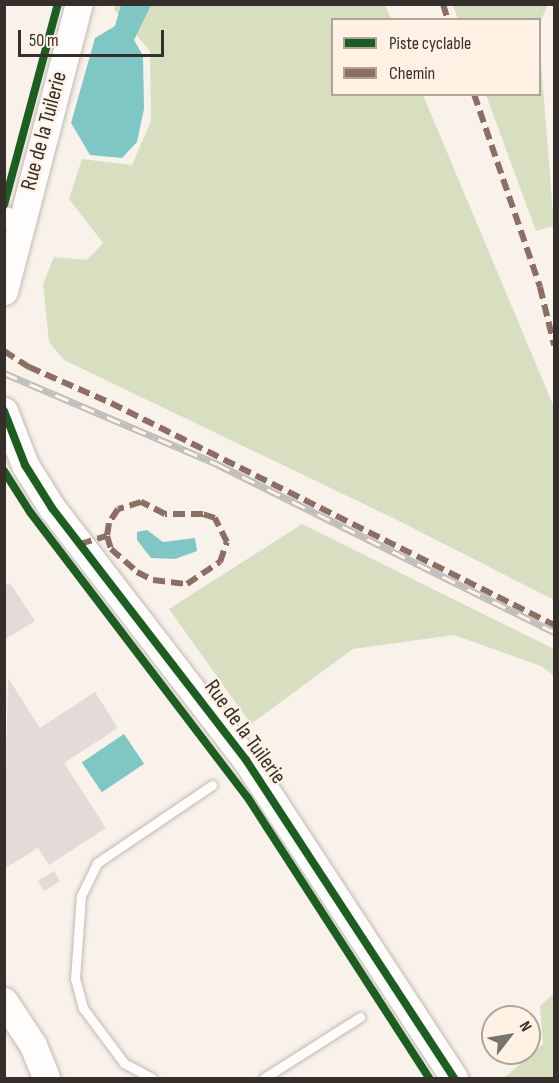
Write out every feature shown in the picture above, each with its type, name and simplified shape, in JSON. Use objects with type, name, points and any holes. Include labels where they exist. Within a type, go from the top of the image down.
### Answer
[{"type":"street","name":"Rue de la Tuilerie","points":[[4,291],[12,220],[79,4]]},
{"type":"street","name":"Rue de la Tuilerie","points":[[4,411],[24,465],[52,508],[246,760],[454,1078]]},
{"type":"street","points":[[4,1000],[33,1044],[46,1078]]},
{"type":"lane","points":[[152,1078],[124,1063],[83,1008],[75,979],[81,896],[97,862],[212,785]]},
{"type":"lane","points":[[264,1078],[360,1017]]},
{"type":"green space","points":[[453,4],[548,5],[541,20],[541,18],[458,18]]},
{"type":"green space","points":[[115,5],[385,5],[391,18],[331,18],[331,96],[423,96],[554,407],[554,600],[393,518],[64,360],[49,342],[43,284],[54,257],[87,260],[103,243],[69,199],[82,159],[132,165],[151,121],[150,51],[114,9]]},
{"type":"green space","points":[[541,62],[554,226],[536,231],[486,96],[541,96]]},
{"type":"green space","points":[[302,524],[554,649],[554,676],[541,666],[454,635],[353,649],[251,724],[169,609]]},
{"type":"green space","points":[[554,993],[554,1078],[504,1078],[519,1065],[541,1065],[541,1046],[543,1044],[541,1005]]},
{"type":"water","points":[[121,5],[151,5],[134,40],[143,56],[144,109],[137,142],[122,158],[90,155],[71,123],[95,38],[115,26]]},
{"type":"water","points":[[147,530],[163,542],[195,538],[197,551],[175,559],[151,558],[137,540],[137,532]]},
{"type":"water","points":[[124,734],[144,764],[102,792],[82,763]]},
{"type":"building","points":[[10,583],[35,621],[4,640],[4,586]]},
{"type":"building","points":[[8,678],[40,728],[95,692],[118,728],[64,763],[106,828],[49,865],[38,848],[4,869]]},
{"type":"building","points":[[54,871],[60,881],[44,891],[38,881]]},
{"type":"railway","points":[[4,373],[217,464],[554,632]]},
{"type":"marked path","points":[[443,4],[447,18]]},
{"type":"marked path","points":[[475,96],[540,287],[554,345]]},
{"type":"marked path","points":[[4,351],[29,367],[111,403],[554,625]]},
{"type":"marked path","points":[[80,544],[107,536],[111,549],[137,572],[153,580],[187,584],[220,562],[227,542],[215,518],[203,514],[165,514],[141,502],[118,509],[109,523],[107,536]]},
{"type":"cycle path","points":[[4,205],[58,4]]},
{"type":"cycle path","points":[[4,411],[25,465],[52,508],[246,760],[454,1078]]},
{"type":"cycle path","points":[[4,471],[30,512],[248,798],[429,1078]]}]
